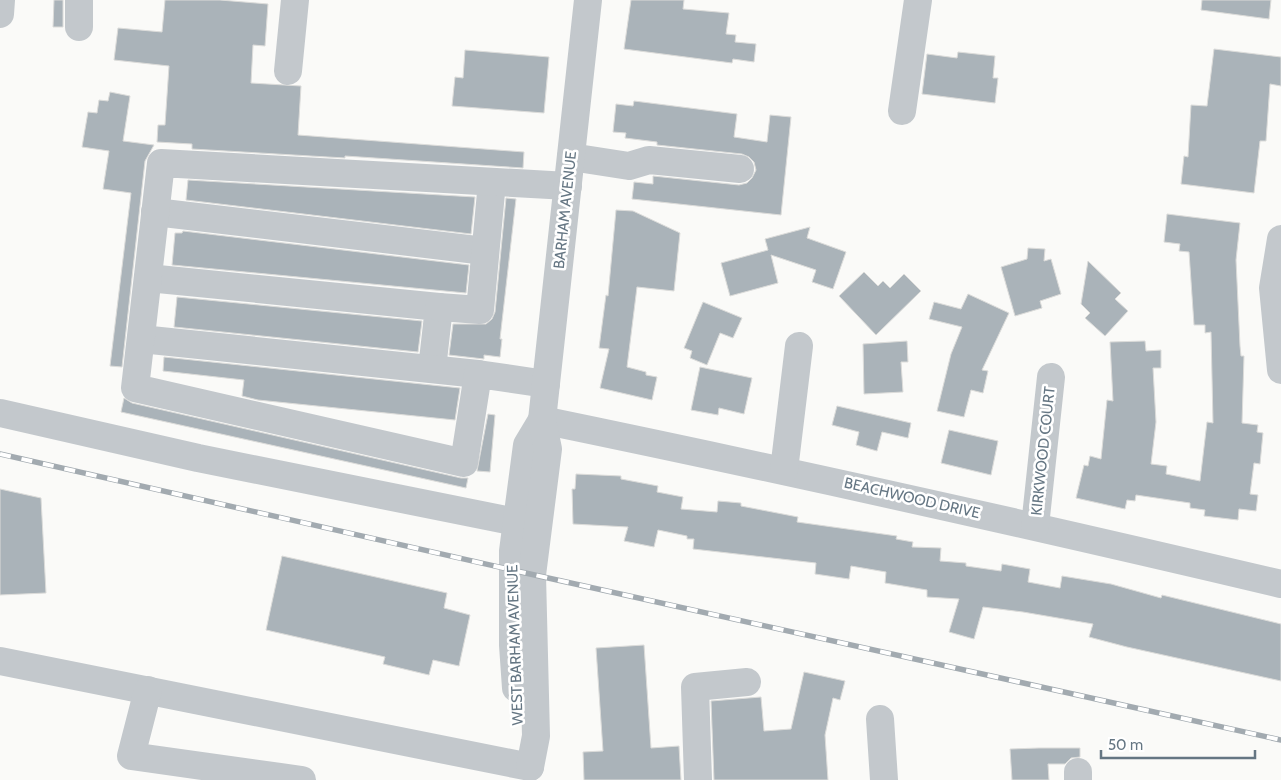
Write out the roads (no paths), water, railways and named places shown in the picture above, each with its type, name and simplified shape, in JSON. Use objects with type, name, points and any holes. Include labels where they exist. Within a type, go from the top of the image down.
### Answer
[{"type":"street","points":[[0,14],[1,0]]},
{"type":"street","points":[[79,0],[79,27]]},
{"type":"street","points":[[288,71],[295,0]]},
{"type":"street","name":"BARHAM AVENUE","points":[[526,523],[527,444],[542,420],[588,0]]},
{"type":"street","points":[[902,111],[918,0]]},
{"type":"street","points":[[571,157],[629,166],[649,160],[740,169]]},
{"type":"street","points":[[478,374],[464,463],[135,388],[160,163],[568,186]]},
{"type":"street","points":[[148,278],[480,310],[492,182]]},
{"type":"street","points":[[155,212],[486,251]]},
{"type":"street","points":[[1281,239],[1273,288],[1281,370]]},
{"type":"street","points":[[432,369],[439,307]]},
{"type":"street","points":[[141,339],[478,374],[546,384]]},
{"type":"street","points":[[784,470],[799,346]]},
{"type":"street","name":"KIRKWOOD COURT","points":[[1035,526],[1051,377]]},
{"type":"street","points":[[0,413],[351,490],[526,523]]},
{"type":"street","name":"BEACHWOOD DRIVE","points":[[542,420],[784,470],[1035,526],[1281,584]]},
{"type":"street","name":"WEST BARHAM AVENUE","points":[[526,523],[512,570],[513,644],[518,736],[531,773]]},
{"type":"street","points":[[0,661],[148,690],[531,773]]},
{"type":"street","points":[[698,780],[695,687],[747,682]]},
{"type":"street","points":[[148,690],[131,756],[302,780]]},
{"type":"street","points":[[880,719],[884,780]]},
{"type":"railway","points":[[0,454],[512,570],[1281,740]]}]
